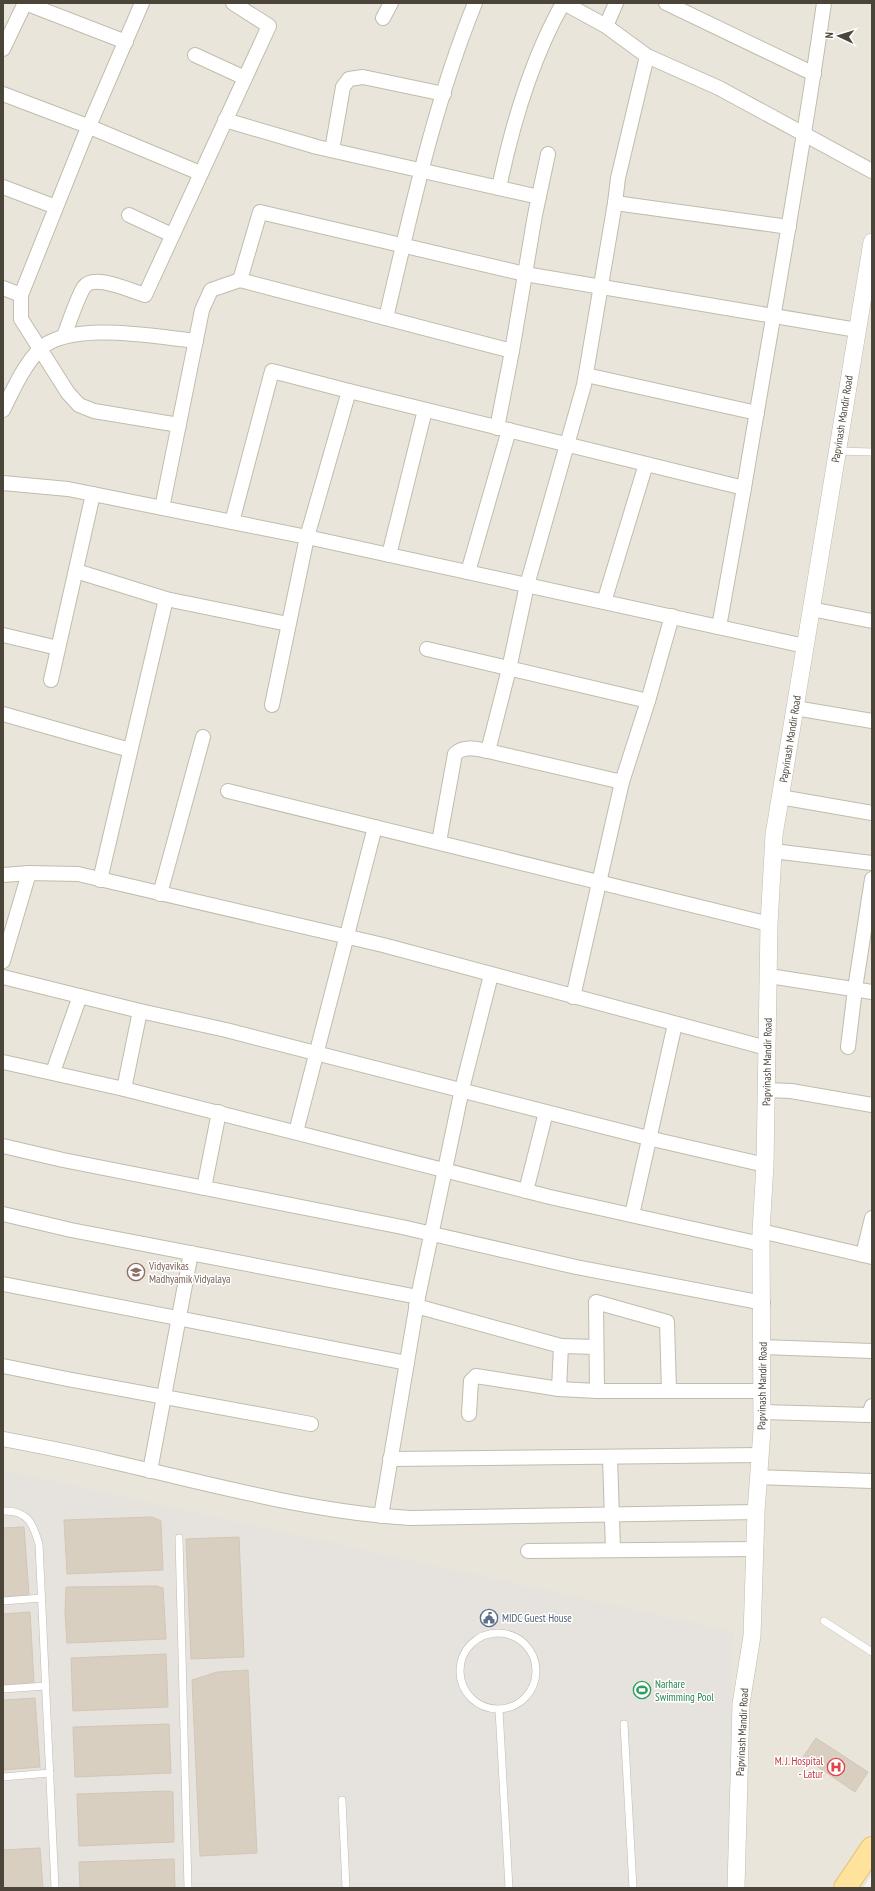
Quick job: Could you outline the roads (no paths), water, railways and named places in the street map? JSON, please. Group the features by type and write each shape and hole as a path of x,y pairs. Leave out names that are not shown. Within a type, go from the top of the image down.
{"main road":[{"path":"845,1888 872,1848"}],"street":[{"path":"3,48 25,3 126,42"},
{"path":"142,3 56,207 21,295 21,319 68,393 79,406 94,411 179,425"},
{"path":"64,336 84,287 92,282 106,283 145,295 269,26 233,3"},
{"path":"383,18 391,3"},
{"path":"386,318 421,171 455,52 475,3"},
{"path":"499,188 515,120 547,31 564,3 606,26 647,56 719,88 872,171"},
{"path":"606,26 616,3"},
{"path":"666,3 814,74"},
{"path":"719,627 805,135 824,3"},
{"path":"195,55 245,78"},
{"path":"488,751 509,669 526,585 567,446 586,375 618,178 647,56"},
{"path":"332,150 344,87 349,78 363,77 444,94"},
{"path":"3,94 90,127 200,173"},
{"path":"225,120 332,150 539,197"},
{"path":"468,572 503,429 512,351 548,154"},
{"path":"3,187 56,207"},
{"path":"615,203 789,227"},
{"path":"240,280 260,212 525,274 857,330"},
{"path":"129,215 172,235"},
{"name":"Papvinash Mandir Road","path":"736,1888 741,1704 752,1636 756,1512 762,1412 763,1303 761,1237 765,1165 769,924 774,835 872,242"},
{"path":"162,508 202,310 211,290 240,280 512,351"},
{"path":"3,288 21,295"},
{"path":"3,410 18,380 40,350 64,336 86,332 103,332 196,341"},
{"path":"232,522 272,371 567,446 744,488"},
{"path":"586,375 757,413"},
{"path":"272,705 307,538 349,391"},
{"path":"389,555 425,410"},
{"path":"604,602 646,464"},
{"path":"3,483 68,489 232,522 805,646"},
{"path":"51,680 93,494"},
{"path":"76,571 166,599 288,624"},
{"path":"100,880 166,599"},
{"path":"812,610 872,621"},
{"path":"572,997 622,782 648,701 672,616"},
{"path":"3,635 58,648"},
{"path":"427,650 648,701"},
{"path":"795,708 872,721"},
{"path":"3,714 130,750"},
{"path":"160,894 203,736"},
{"path":"439,842 455,754 464,748 488,751 622,782"},
{"path":"228,791 769,924"},
{"path":"780,797 872,813"},
{"path":"296,1132 375,827"},
{"path":"774,851 872,863"},
{"path":"3,961 29,873"},
{"path":"3,875 29,873 78,874 347,936 767,1048"},
{"path":"848,1047 854,989 872,879"},
{"path":"381,1516 417,1301 462,1090 491,975"},
{"path":"769,976 872,992"},
{"path":"3,977 140,1011 226,1030 648,1138 765,1165"},
{"path":"53,1072 80,996"},
{"path":"124,1089 140,1011"},
{"path":"632,1215 648,1138 675,1024"},
{"path":"3,1062 53,1072 219,1112 526,1191 632,1215 867,1256 872,1218"},
{"path":"766,1090 791,1091 872,1105"},
{"path":"204,1188 219,1112"},
{"path":"526,1191 546,1112"},
{"path":"3,1146 63,1160 431,1234 576,1267 763,1303"},
{"path":"3,1214 71,1230 191,1253 417,1301 561,1346 596,1347"},
{"path":"150,1471 191,1253"},
{"path":"3,1284 406,1363"},
{"path":"597,1391 596,1302 667,1322 669,1391"},
{"path":"559,1389 561,1346"},
{"path":"762,1348 872,1351"},
{"path":"3,1366 311,1424"},
{"path":"468,1414 471,1381 476,1376 559,1389 597,1391 762,1390"},
{"path":"762,1412 869,1416 872,1406"},
{"path":"3,1439 267,1498 381,1516 410,1518 611,1513 756,1512"},
{"path":"390,1459 760,1455"},
{"path":"610,1457 613,1550"},
{"path":"758,1477 872,1482"},
{"path":"528,1550 756,1549"}],"lane":[{"path":"837,451 872,452"},
{"path":"3,1511 22,1515 33,1524 40,1544 55,1888"},
{"path":"179,1538 188,1888"},
{"path":"3,1601 42,1598"},
{"path":"824,1621 872,1652"},
{"path":"497,1633 506,1634 522,1642 533,1657 536,1675 534,1684 524,1699 516,1705 499,1710 481,1706 467,1694 460,1677 460,1668 466,1650 484,1636 497,1633"},
{"path":"3,1689 46,1686"},
{"path":"499,1710 509,1888"},
{"path":"624,1724 633,1888"},
{"path":"3,1777 50,1773"},
{"path":"342,1800 346,1888"}],"place":[{"name":"Vidyavikas Madhyamik Vidyalaya","path":"136,1272"},
{"name":"MIDC Guest House","path":"489,1618"},
{"name":"Narhare Swimming Pool","path":"642,1690"},
{"name":"M. J. Hospital - Latur","path":"836,1767"}]}
